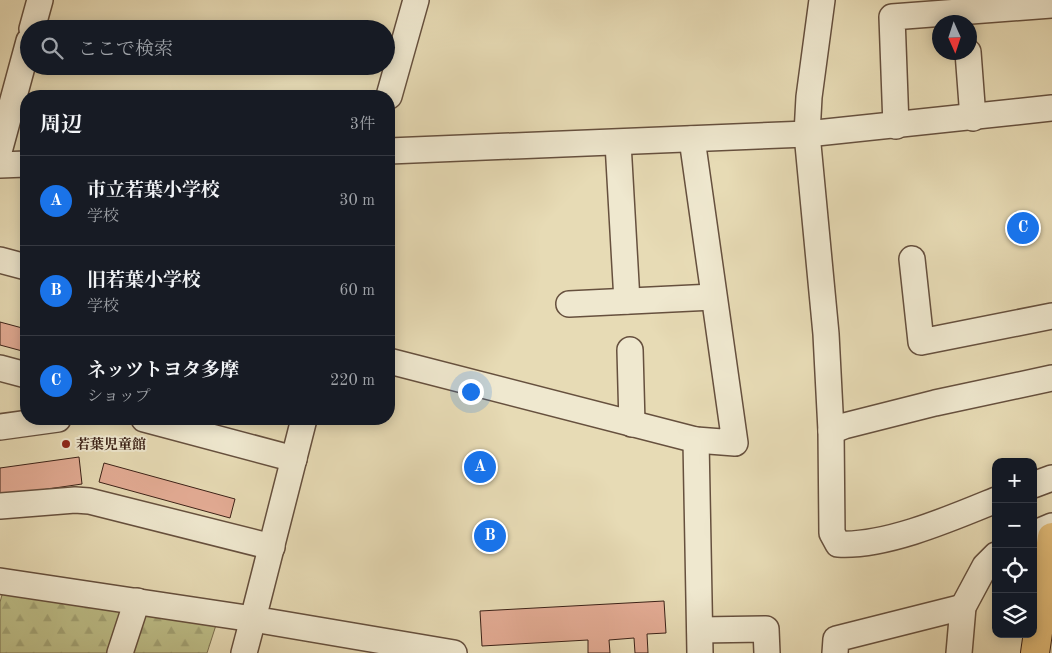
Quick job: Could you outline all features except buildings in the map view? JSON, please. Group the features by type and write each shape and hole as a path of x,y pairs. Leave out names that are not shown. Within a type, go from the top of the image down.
{"main road":[{"path":"1042,638 1052,537"}],"street":[{"path":"34,20 40,0"},
{"path":"395,72 416,0"},
{"path":"822,0 809,97 808,134 824,312 831,432 832,533 838,544 853,545 871,542 921,528 992,501"},
{"path":"977,15 1052,5"},
{"path":"896,126 892,17 932,17"},
{"path":"969,60 973,118"},
{"path":"0,148 20,74"},
{"path":"390,90 394,75"},
{"path":"395,151 808,134 973,118 1052,108"},
{"path":"395,363 696,440 735,443 692,139"},
{"path":"618,143 626,302"},
{"path":"0,165 20,164"},
{"path":"912,259 921,342 1052,316"},
{"path":"0,260 20,265"},
{"path":"569,304 713,297"},
{"path":"630,350 632,424"},
{"path":"0,368 20,373"},
{"path":"831,432 844,426 935,403 1052,378"},
{"path":"0,427 20,424"},
{"path":"166,425 294,459"},
{"path":"244,653 302,425"},
{"path":"696,440 700,641 766,629 767,653"},
{"path":"1037,484 1052,478"},
{"path":"0,506 75,500 89,501 272,547"},
{"path":"1037,532 1052,526"},
{"path":"959,653 963,607 984,566 992,559"},
{"path":"0,581 253,619 444,652"},
{"path":"120,653 136,601"},
{"path":"835,653 836,639 963,607"}],"green space":[{"path":"11,589 119,607 123,614 111,653 0,653 0,602 2,595"},
{"path":"147,611 217,622 207,653 128,653"}],"place":[{"name":"ネッツトヨタ多摩","path":"1023,228"},
{"name":"若葉児童館","path":"66,444"},
{"name":"市立若葉小学校","path":"480,467"},
{"name":"旧若葉小学校","path":"490,536"}]}
